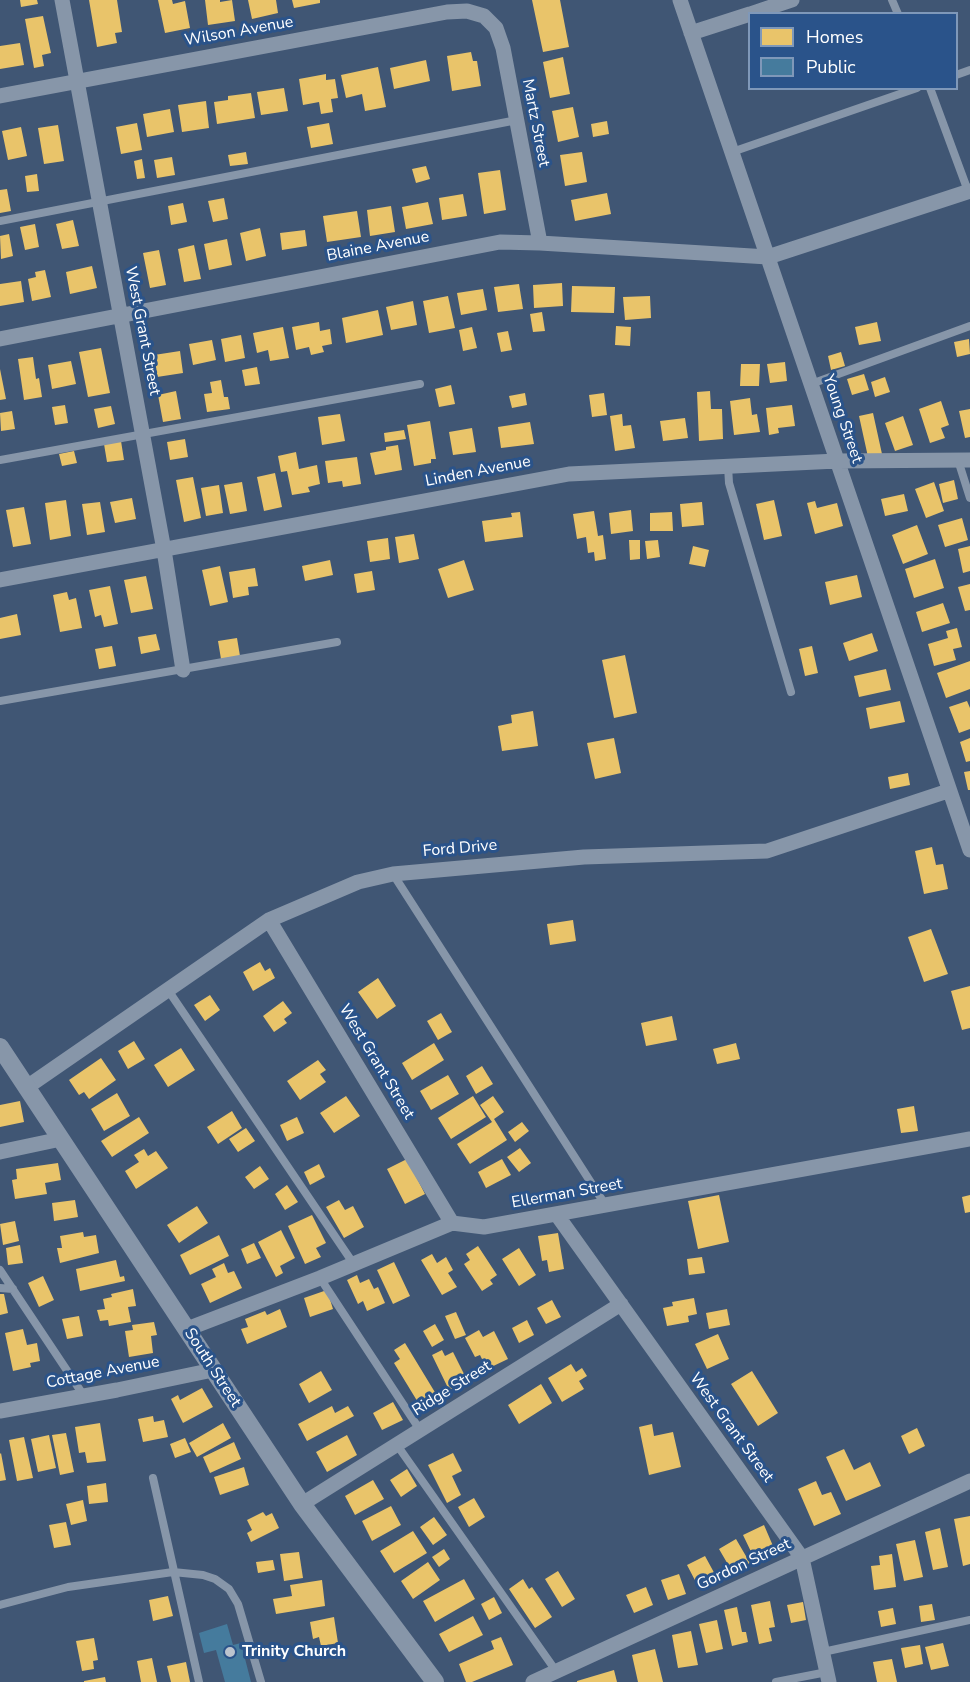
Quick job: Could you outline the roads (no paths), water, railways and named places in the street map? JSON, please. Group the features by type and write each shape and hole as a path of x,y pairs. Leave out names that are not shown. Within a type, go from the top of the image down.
{"street":[{"name":"West Grant Street","path":"62,0 164,550 183,669"},
{"name":"Young Street","path":"680,0 970,850"},
{"path":"756,12 792,0"},
{"name":"Wilson Avenue","path":"0,96 447,12 467,11 484,16"},
{"path":"691,33 748,15"},
{"name":"Martz Street","path":"484,16 495,28 503,48 540,243"},
{"path":"768,257 969,191"},
{"name":"Blaine Avenue","path":"0,339 500,242 768,257"},
{"name":"Linden Avenue","path":"0,580 569,474 837,461 964,460"},
{"name":"Ford Drive","path":"27,1087 269,920 357,882 393,874 584,857 767,852 948,791"},
{"name":"West Grant Street","path":"269,920 452,1223"},
{"name":"South Street","path":"0,1047 302,1504 429,1681"},
{"path":"0,1152 61,1139"},
{"name":"Ellerman Street","path":"187,1329 320,1278 452,1223 484,1227 970,1139"},
{"name":"West Grant Street","path":"557,1215 802,1558 828,1677"},
{"name":"Ridge Street","path":"302,1504 621,1304"},
{"name":"Cottage Avenue","path":"0,1411 213,1370"},
{"name":"Gordon Street","path":"533,1682 970,1482"}],"lane":[{"path":"732,152 911,90"},
{"path":"931,90 969,191"},
{"path":"0,221 517,120"},
{"path":"811,384 970,326"},
{"path":"0,460 420,384"},
{"path":"964,460 970,498"},
{"path":"728,466 729,483 791,692"},
{"path":"0,701 337,642"},
{"path":"393,874 606,1206"},
{"path":"168,990 353,1263"},
{"path":"0,1270 84,1396"},
{"path":"320,1278 420,1430"},
{"path":"0,1288 13,1289"},
{"path":"397,1445 556,1671"},
{"path":"153,1478 199,1682"},
{"path":"0,1605 68,1587 174,1572 203,1575 215,1579 229,1589 238,1604 261,1682"},
{"path":"823,1652 970,1620"},
{"path":"776,1682 828,1677"}],"place":[{"name":"Trinity Church","path":"230,1652"}]}
